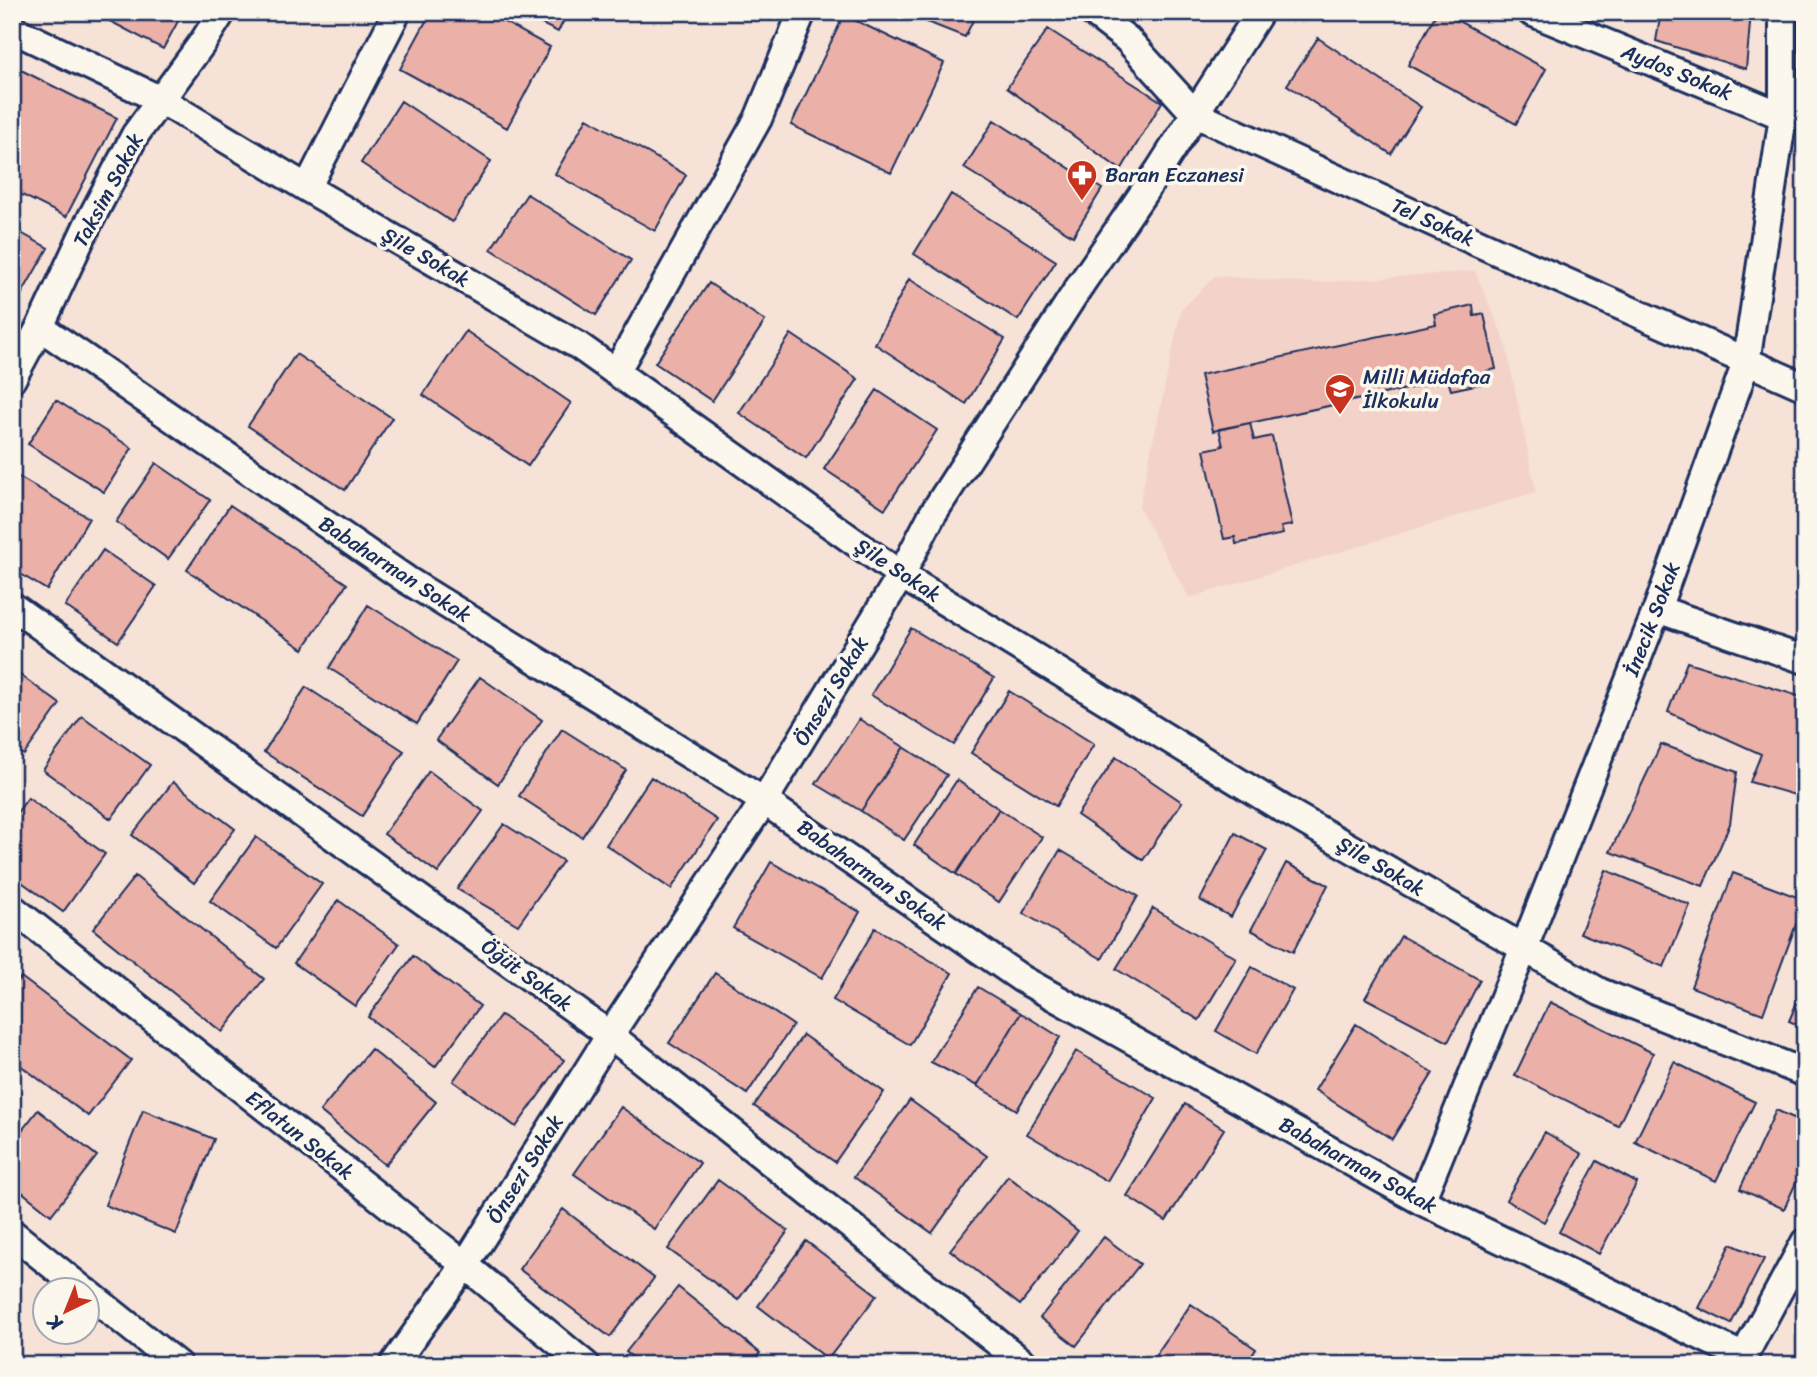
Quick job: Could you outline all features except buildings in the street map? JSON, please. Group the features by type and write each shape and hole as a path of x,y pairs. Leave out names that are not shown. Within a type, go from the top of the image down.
{"street":[{"name":"Taksim Sokak","path":"12,379 40,327 118,164 135,135 222,12"},
{"path":"307,188 397,12"},
{"path":"615,372 758,118 802,12"},
{"name":"Tel Sokak","path":"1092,12 1127,40 1195,114 1746,363 1805,387"},
{"name":"Önsezi Sokak","path":"393,1365 465,1265 610,1035 764,801 901,575 932,515 1260,12"},
{"name":"Aydos Sokak","path":"1531,12 1783,116"},
{"name":"İnecik Sokak","path":"1420,1201 1524,948 1657,609 1746,363 1783,116 1783,12"},
{"name":"Şile Sokak","path":"12,29 161,100 579,346 901,575 1283,809 1601,992 1805,1073"},
{"name":"Babaharman Sokak","path":"40,327 407,579 764,801 1022,979 1420,1201 1741,1361"},
{"name":"Öğüt Sokak","path":"12,607 610,1035 1026,1365"},
{"path":"1657,609 1805,660"},
{"name":"Eflatun Sokak","path":"12,908 465,1265 586,1365"},
{"path":"12,1233 66,1276"},
{"path":"1741,1361 1805,1242"},
{"path":"102,1305 178,1365"}],"shaded area":[{"name":"Milli Müdafaa İlkokulu","path":"1475,271 1505,341 1536,492 1189,598 1139,507 1181,310 1215,276 1314,283"}],"place":[{"name":"Baran Eczanesi","path":"1082,202"},
{"name":"Milli Müdafaa İlkokulu","path":"1340,416"}]}
